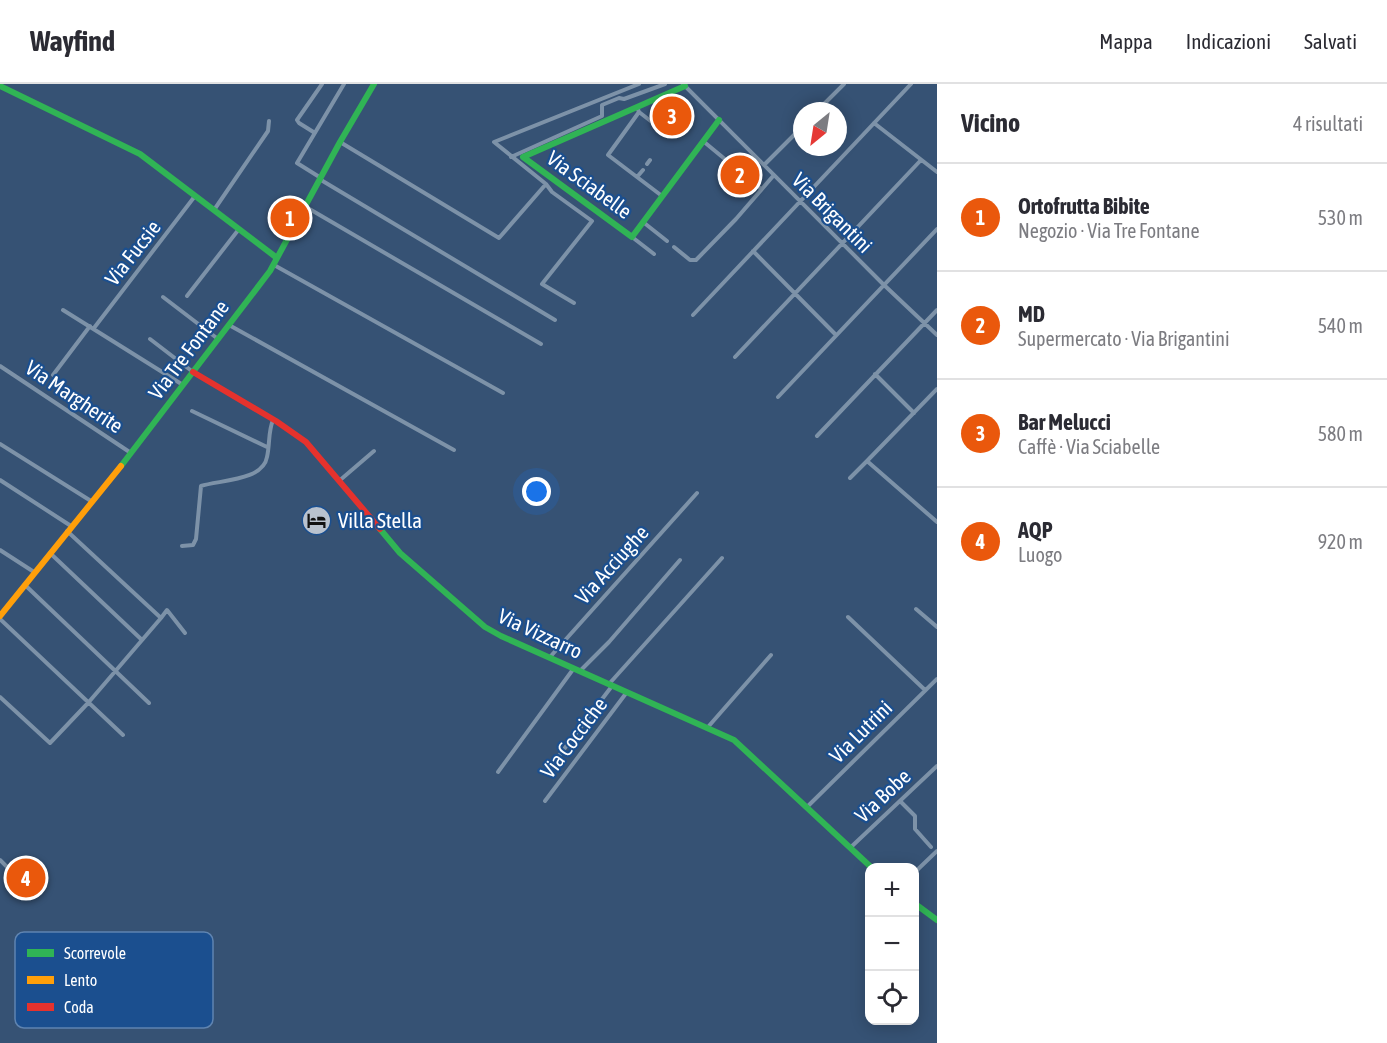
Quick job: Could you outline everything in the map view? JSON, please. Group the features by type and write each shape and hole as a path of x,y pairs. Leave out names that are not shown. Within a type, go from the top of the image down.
{"street":[{"path":"315,133 297,120 322,84"},
{"path":"344,84 297,163 555,320"},
{"name":"Via Tre Fontane","path":"0,617 131,453 273,265 374,84"},
{"path":"574,303 542,284 592,221 552,192 546,184 494,142 639,84"},
{"name":"Via Sciabelle","path":"511,157 602,116 602,105 665,84"},
{"path":"826,102 844,84"},
{"path":"693,315 911,84"},
{"name":"Via Sciabelle","path":"684,85 638,110 523,157 632,237 719,120"},
{"name":"Via Brigantini","path":"684,85 883,285 937,335"},
{"path":"0,86 140,154 277,258"},
{"path":"662,196 608,155 638,110 670,136"},
{"path":"214,210 268,131 269,121"},
{"path":"874,123 937,172"},
{"path":"764,165 793,135"},
{"path":"704,141 761,189"},
{"path":"340,142 499,238 546,184"},
{"path":"735,357 921,160"},
{"path":"637,177 643,170"},
{"path":"674,247 690,260 696,260 774,176"},
{"name":"Via Fucsie","path":"53,375 195,196"},
{"path":"306,207 541,344"},
{"path":"643,222 667,241"},
{"path":"187,296 239,229"},
{"path":"778,397 937,229"},
{"path":"632,237 654,254"},
{"path":"753,251 837,335"},
{"path":"273,265 503,393"},
{"path":"162,297 218,339"},
{"path":"63,310 183,385"},
{"path":"817,436 937,310"},
{"path":"229,325 454,450"},
{"path":"150,339 193,372"},
{"name":"Via Margherite","path":"0,366 131,453"},
{"name":"Via Vizzarro","path":"193,372 306,442 400,553 485,627 734,740 867,863"},
{"path":"875,374 914,413"},
{"path":"850,478 937,389"},
{"path":"192,411 267,447"},
{"path":"182,546 194,545 196,539 201,486 235,480 255,472 267,461 267,447 273,420"},
{"path":"0,444 91,501"},
{"path":"339,481 374,450"},
{"path":"867,461 937,522"},
{"path":"0,480 69,528 161,618"},
{"name":"Via Acciughe","path":"550,657 697,493"},
{"path":"0,550 34,572"},
{"path":"50,553 142,640"},
{"path":"552,765 610,685 722,558"},
{"path":"498,772 577,670 609,642 680,560"},
{"path":"25,585 149,703"},
{"path":"0,697 50,743 88,703 167,609 185,633"},
{"path":"916,609 937,627"},
{"path":"0,617 123,735"},
{"path":"848,617 926,690"},
{"path":"708,727 771,655"},
{"name":"Via Lutrini","path":"807,807 937,679"},
{"name":"Via Cocciche","path":"545,801 627,692"},
{"name":"Via Bobe","path":"850,848 937,766"},
{"path":"900,801 915,816 915,829 932,847"},
{"path":"919,869 937,851"},
{"path":"0,860 8,868 24,858"},
{"path":"919,906 937,920"}],"traffic: fast":[{"path":"121,466 270,271 374,84"},
{"path":"0,86 140,154 277,258"},
{"path":"685,86 523,157 632,237 719,120"},
{"path":"380,529 400,553 485,627 734,740 867,863"},
{"path":"919,907 937,920"}],"traffic: slow":[{"path":"0,616 121,466"}],"traffic: jam":[{"path":"193,372 276,421 306,442 380,529"}],"place":[{"name":"Bar Melucci","path":"672,116"},
{"name":"MD","path":"740,175"},
{"name":"Ortofrutta Bibite","path":"290,218"},
{"name":"Villa Stella","path":"317,521"},
{"name":"AQP","path":"26,878"}]}
